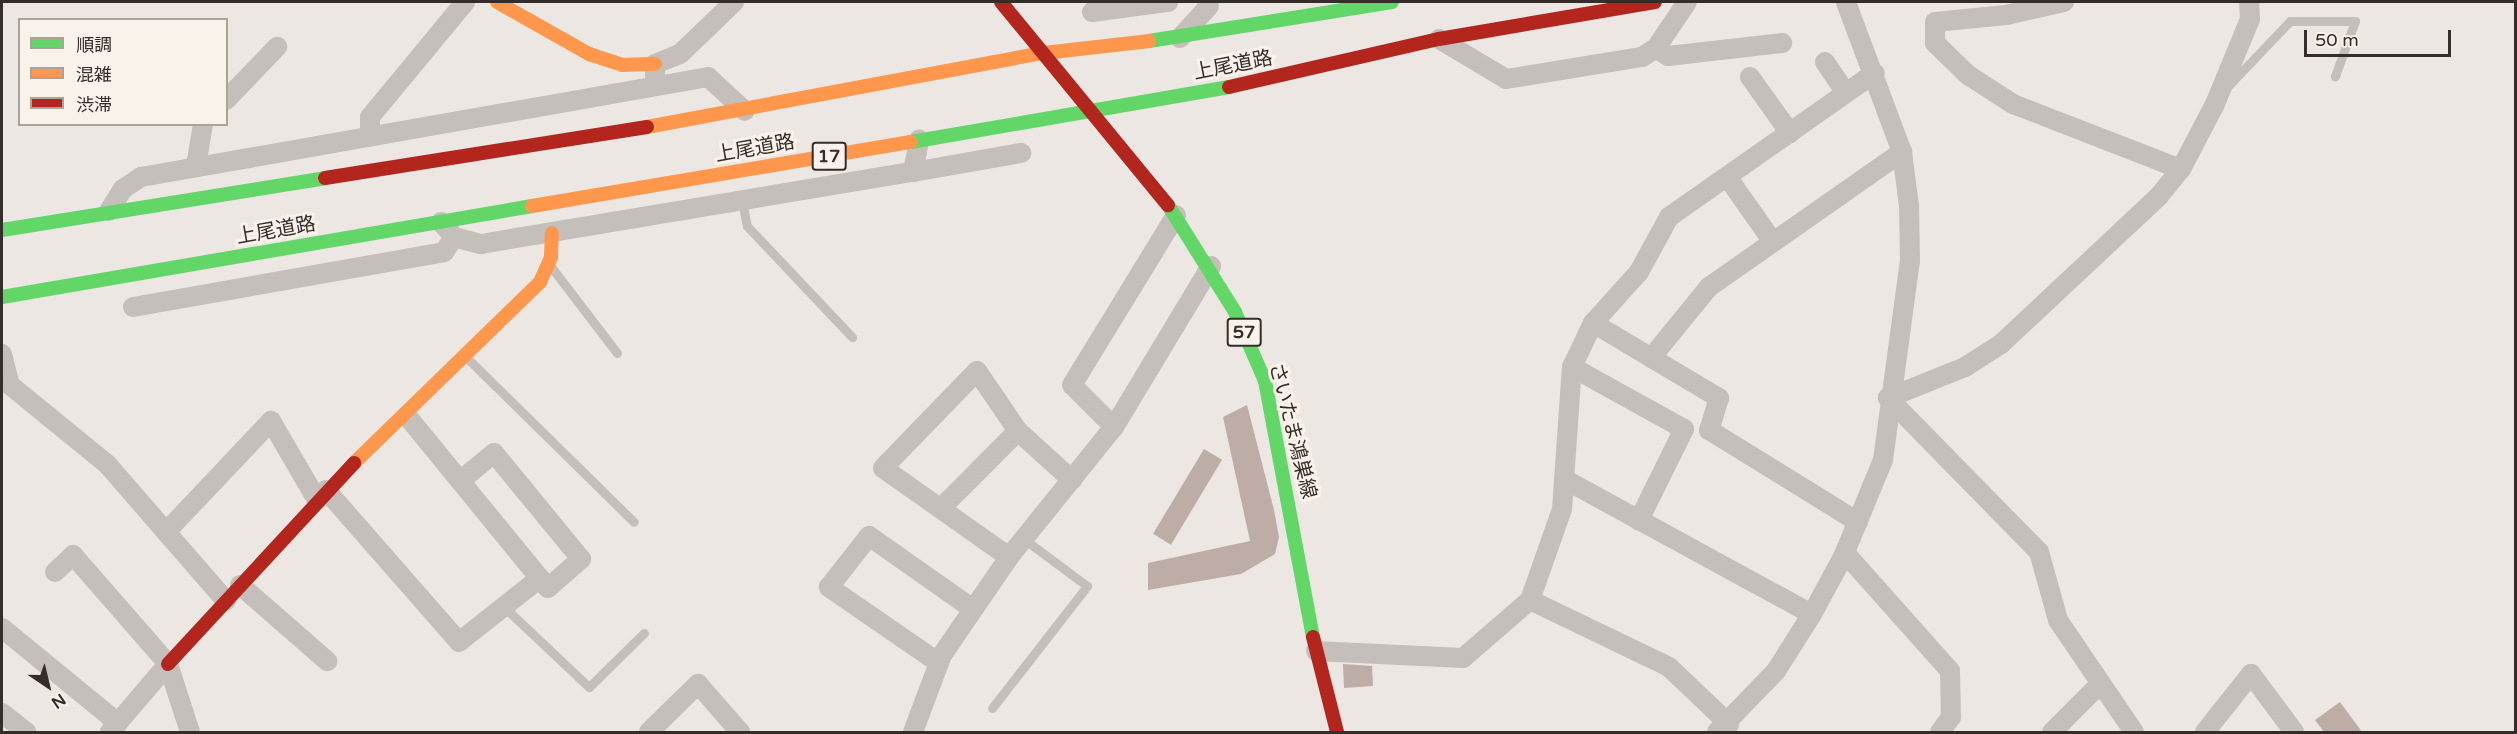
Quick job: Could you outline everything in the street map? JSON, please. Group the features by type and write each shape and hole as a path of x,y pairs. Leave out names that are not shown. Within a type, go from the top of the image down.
{"main road":[{"path":"497,2 589,54 621,65 655,64"},
{"name":"さいたま鴻巣線","path":"1001,2 1095,110 1176,215 1210,266 1264,381 1316,651 1337,732"},
{"name":"上尾道路","path":"2,230 109,211 745,111 1044,53 1180,38 1392,2"},
{"name":"上尾道路","path":"2,297 447,230 919,140 1260,82 1439,39 1654,2"},
{"path":"168,664 322,495 407,416 540,282 548,263 552,233"}],"street":[{"path":"370,133 370,117 465,2"},
{"path":"656,86 655,64 680,54 734,2"},
{"path":"1092,12 1168,2"},
{"path":"1439,39 1506,79 1642,57 1656,48 1687,2"},
{"path":"1530,600 1678,672 1730,728 1776,671 1812,614 1845,553 1883,460 1888,398 1910,261 1902,152 1875,73 1846,2"},
{"path":"2064,2 2006,15 1935,22 1935,43 1968,75 2013,104 2181,170"},
{"path":"1888,398 1965,367 2001,344 2108,248 2181,170 2218,96 2250,19 2249,2"},
{"path":"1180,38 1209,3"},
{"path":"1656,48 1668,56 1782,43"},
{"path":"228,98 277,47"},
{"path":"1825,62 1846,93"},
{"path":"1316,651 1463,658 1530,600 1559,520 1572,367 1593,323 1640,272 1669,217 1728,178 1875,73"},
{"path":"109,211 123,189 141,177 370,133 708,77 745,111"},
{"path":"1750,77 1790,133"},
{"path":"196,166 203,126"},
{"path":"913,172 919,140"},
{"path":"1651,357 1709,287 1902,152"},
{"path":"133,307 444,252 447,230 481,244 1021,153"},
{"path":"1728,178 1773,242"},
{"path":"1114,427 1072,385 1176,215"},
{"path":"913,732 939,663 973,609 1008,557 1114,427 1210,266"},
{"path":"1593,323 1719,398 1709,430 1858,522"},
{"path":"2,354 6,386 107,464 226,601"},
{"path":"1572,367 1684,429 1639,520"},
{"path":"1008,557 883,468 977,371 1018,431 1072,480"},
{"path":"1888,398 2039,552 2058,620 2098,686 2134,732"},
{"path":"407,416 460,481 548,588 581,559 494,453 460,481"},
{"path":"166,532 271,421 322,495 459,642 540,578"},
{"path":"941,508 1018,431"},
{"path":"1564,479 1812,614"},
{"path":"939,663 829,587 869,536 973,609"},
{"path":"1845,553 1950,671 1952,717 1940,732"},
{"path":"55,572 73,555 168,664 190,732"},
{"path":"240,585 327,661"},
{"path":"2,628 114,728 168,664"},
{"path":"2205,732 2251,674 2294,732"},
{"path":"649,732 698,684 741,732"},
{"path":"2052,732 2098,686"},
{"path":"2,713 26,732"}],"lane":[{"path":"2218,96 2290,21 2355,21 2336,76"},
{"path":"742,201 747,226 852,337"},
{"path":"548,263 617,353"},
{"path":"466,357 634,522"},
{"path":"992,708 1088,586 1024,539"},
{"path":"504,607 589,687 644,633"}],"building":[{"path":"1247,405 1274,510 1279,537 1275,554 1241,574 1148,590 1148,563 1250,541 1223,417"},
{"path":"1204,449 1222,460 1171,545 1153,534"},
{"path":"1343,664 1372,666 1373,686 1344,688"},
{"path":"2340,702 2362,732 2324,732 2315,720"}],"traffic: fast":[{"path":"1149,41 1392,2"},
{"path":"911,142 1229,87"},
{"path":"2,230 325,178"},
{"path":"1168,205 1235,312 1265,381 1313,637"},
{"path":"2,297 532,206"}],"traffic: slow":[{"path":"497,2 589,54 622,65 655,64"},
{"path":"647,127 1044,53 1149,41"},
{"path":"532,206 911,142"},
{"path":"354,463 540,282 551,257 552,233"}],"traffic: jam":[{"path":"1001,2 1168,205"},
{"path":"1229,87 1439,39 1655,2"},
{"path":"325,178 647,127"},
{"path":"168,664 354,463"},
{"path":"1313,637 1337,732"}]}
